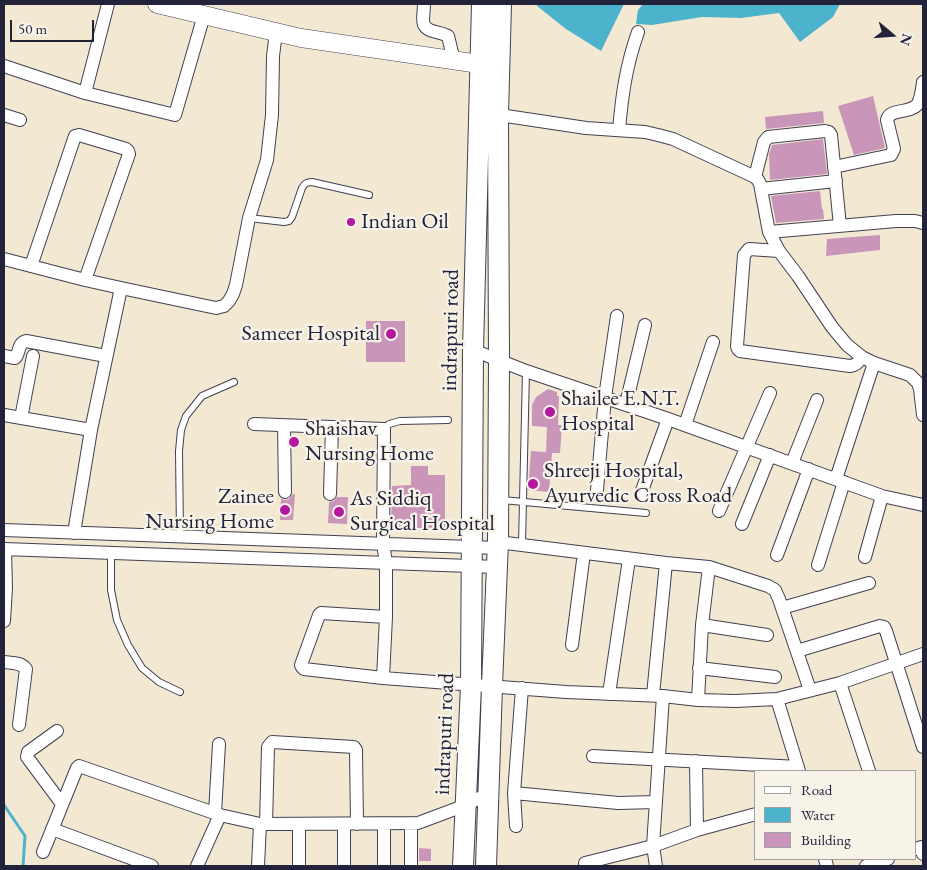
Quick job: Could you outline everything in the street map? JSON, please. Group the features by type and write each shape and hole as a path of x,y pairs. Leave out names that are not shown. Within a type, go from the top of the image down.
{"main road":[{"path":"482,4 490,65"},
{"path":"490,65 501,4"},
{"name":"indrapuri road","path":"463,866 471,685 473,350 489,114 490,65"},
{"name":"indrapuri road","path":"486,866 498,552 499,361 489,114"}],"street":[{"path":"85,93 108,4"},
{"path":"159,4 301,38 490,65"},
{"path":"424,4 425,28 428,31 448,36 454,60"},
{"path":"4,66 85,93 175,115 204,15"},
{"path":"4,259 121,288 216,308 224,306 229,301 236,285 249,218 267,160 276,32"},
{"path":"619,130 627,67 638,32"},
{"path":"834,167 891,155 894,149 887,117 889,114 910,110 916,106 923,82"},
{"path":"489,114 586,128 646,132 673,139 755,177 761,189 769,232 778,251 847,345 862,357 910,375 918,383 923,415"},
{"path":"4,115 20,120"},
{"path":"755,177 764,142 768,137 828,132 831,135 840,226"},
{"path":"32,266 76,136 79,135 126,149 129,154 85,280"},
{"path":"761,189 836,181"},
{"path":"769,232 896,221 923,223"},
{"path":"778,251 749,249 744,255 738,349 740,351 850,366 858,363 862,357"},
{"path":"74,533 91,430 121,288"},
{"path":"597,490 605,397 617,316"},
{"path":"626,404 645,325"},
{"path":"4,356 15,358 21,344 23,341 26,341 106,356"},
{"path":"686,425 713,342"},
{"path":"473,350 526,371 686,425 882,496 923,505"},
{"path":"21,418 33,356"},
{"path":"818,565 840,480 874,363"},
{"path":"719,511 770,393"},
{"path":"792,463 817,400"},
{"path":"4,415 91,430"},
{"path":"640,496 668,419"},
{"path":"254,424 384,429 383,544 386,563 386,616 383,678"},
{"path":"284,426 285,492"},
{"path":"330,494 332,427"},
{"path":"742,524 770,455"},
{"path":"777,556 809,470"},
{"path":"865,556 882,496"},
{"path":"4,530 383,544 472,557 498,552"},
{"path":"4,616 5,549 386,563 472,557 498,552 522,544 629,559 709,567 768,586 775,590 779,598 810,690"},
{"path":"572,645 584,553"},
{"path":"610,694 629,559"},
{"path":"656,866 653,846 659,760 658,695 666,563"},
{"path":"698,700 702,625 709,567"},
{"path":"782,608 869,583"},
{"path":"386,616 321,613 301,665 302,667 304,669 383,678 471,685 735,701 777,699 840,683 923,654"},
{"path":"702,625 767,635"},
{"path":"797,651 880,626 884,627 896,663 918,715 923,747"},
{"path":"4,662 21,665 26,669 19,725"},
{"path":"699,668 775,677"},
{"path":"840,683 869,770"},
{"path":"516,826 514,793 522,688"},
{"path":"593,756 696,760 798,769 777,699"},
{"path":"57,731 28,752 27,757 62,804"},
{"path":"258,866 268,747 272,742 354,748 356,750 351,824 344,866"},
{"path":"197,866 218,814 219,744"},
{"path":"696,760 696,830"},
{"path":"43,852 79,766 218,814 263,824 418,823 489,794"},
{"path":"514,793 618,803 656,802"},
{"path":"585,863 653,846 696,830 754,815"},
{"path":"411,823 411,866"},
{"path":"299,824 299,866"},
{"path":"384,824 384,866"},
{"path":"52,829 152,866"},
{"path":"866,866 885,860"}],"lane":[{"path":"249,218 289,221 302,188 308,182 369,195"},
{"path":"522,544 526,371"},
{"path":"180,536 179,451 181,430 186,416 202,396 234,382"},
{"path":"384,429 390,424 400,421 448,420"},
{"path":"498,500 646,513"},
{"path":"111,553 111,590 117,620 128,645 142,668 159,682 180,692"}],"water":[{"path":"537,4 624,4 601,51 566,29 537,6"},
{"path":"643,4 840,4 833,17 800,42 779,13 741,18 702,17 652,25 636,24 638,10"}],"building":[{"path":"873,96 885,148 854,155 838,106"},
{"path":"823,111 824,123 766,129 765,117"},
{"path":"823,139 827,174 770,180 769,154 772,145"},
{"path":"820,191 824,219 776,223 771,196"},
{"path":"880,235 880,250 826,256 827,239"},
{"path":"366,321 405,321 405,362 366,362"},
{"path":"548,389 557,392 557,396 559,396 558,425 562,425 560,453 552,453 549,492 528,490 531,451 546,452 547,427 532,426 532,405 536,397"},
{"path":"411,466 428,466 428,475 445,475 445,528 391,528 392,486 411,485"},
{"path":"295,494 293,520 280,520 281,499 289,499"},
{"path":"337,497 348,497 347,524 328,523 329,502 334,501"},
{"path":"419,848 431,849 431,861 419,861"}],"waterway":[{"path":"4,805 25,836 23,866"}],"place":[{"name":"Indian Oil","path":"351,222"},
{"name":"Sameer Hospital","path":"391,334"},
{"name":"Shailee E.N.T. Hospital","path":"550,412"},
{"name":"Shaishav Nursing Home","path":"294,442"},
{"name":"Shreeji Hospital, Ayurvedic Cross Road","path":"533,484"},
{"name":"Zainee Nursing Home","path":"285,510"},
{"name":"As Siddiq Surgical Hospital","path":"339,512"}]}
